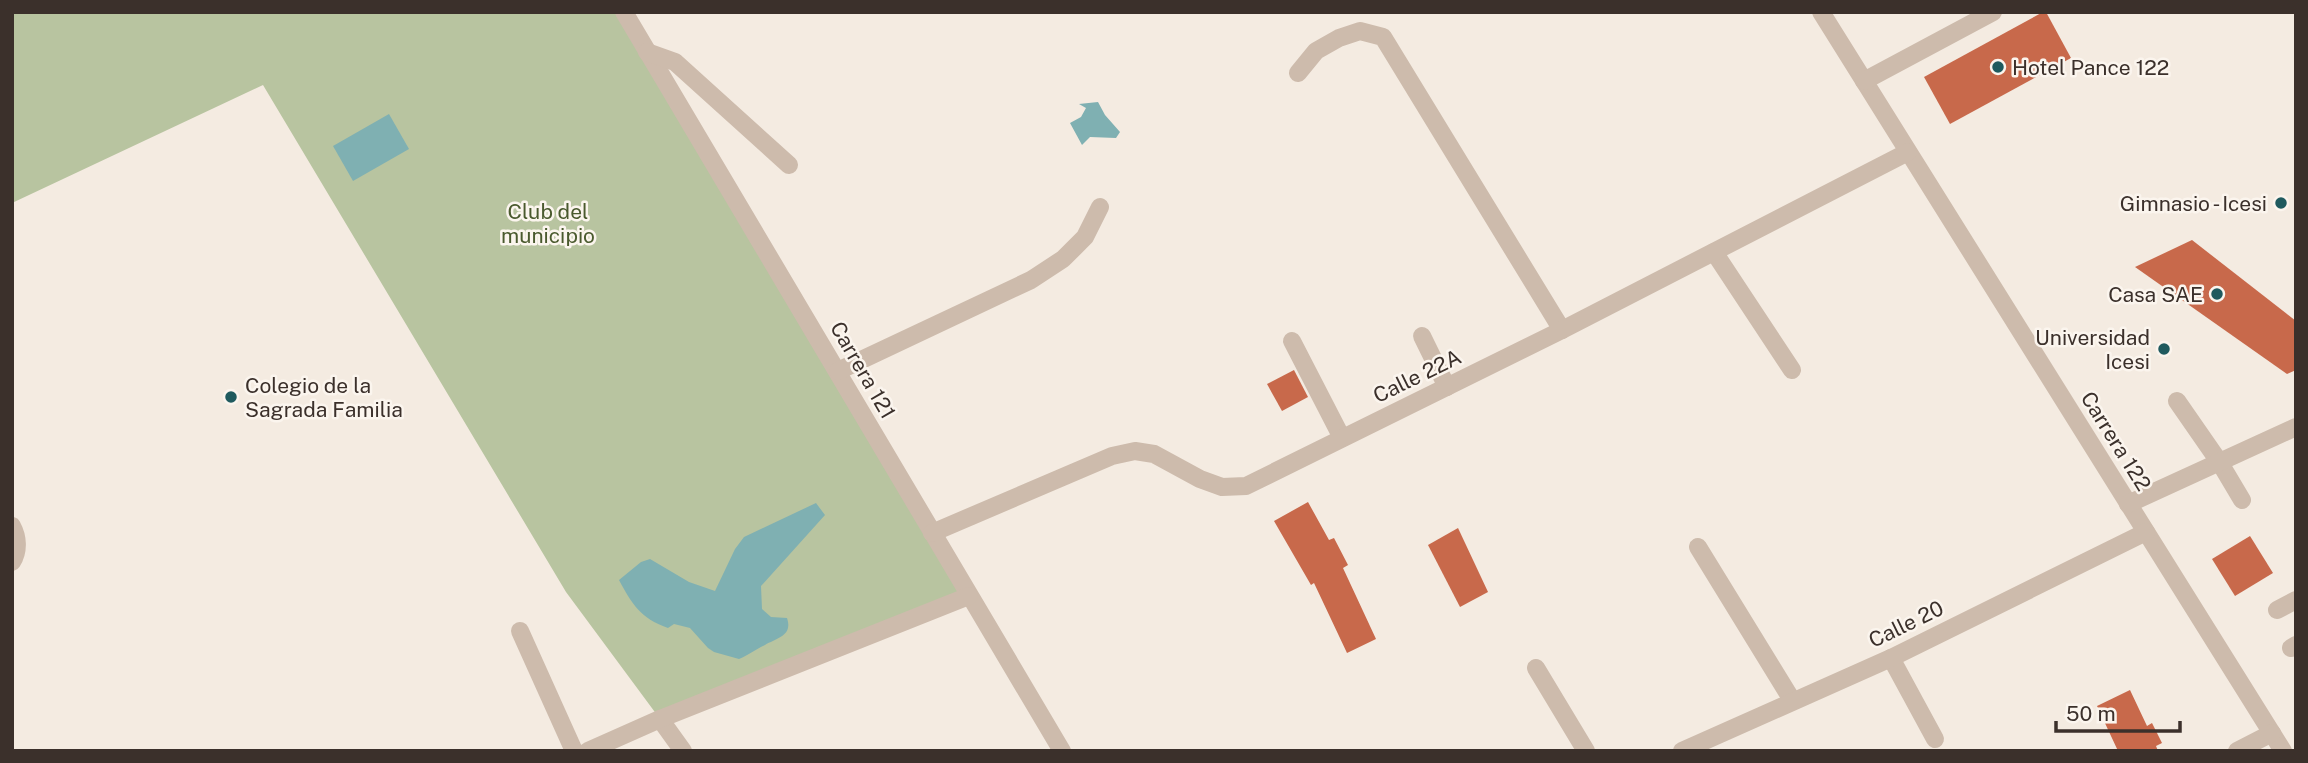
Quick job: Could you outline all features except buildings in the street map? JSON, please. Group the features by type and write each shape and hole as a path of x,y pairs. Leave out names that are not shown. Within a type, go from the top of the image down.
{"street":[{"name":"Carrera 121","path":"624,12 1062,751"},
{"name":"Carrera 122","path":"1821,12 2283,751"},
{"path":"1864,81 1993,12"},
{"path":"1298,73 1315,51 1339,37 1360,31 1383,37 1562,330"},
{"path":"648,52 675,62 789,166"},
{"name":"Calle 22A","path":"932,533 1112,456 1135,451 1154,454 1200,479 1222,487 1246,486 1562,330 1908,152"},
{"path":"838,371 1031,281 1063,259 1086,237 1100,207"},
{"path":"1714,252 1791,370"},
{"path":"1422,336 1447,387"},
{"path":"1292,341 1342,438"},
{"path":"2177,401 2242,500"},
{"path":"2128,504 2296,426"},
{"path":"12,526 17,535 16,556 12,562"},
{"name":"Calle 20","path":"1682,751 1891,658 2146,532"},
{"path":"1698,547 1792,700"},
{"path":"588,751 660,719 969,596"},
{"path":"2277,610 2296,600"},
{"path":"520,631 574,751"},
{"path":"1891,658 1935,739"},
{"path":"1536,668 1586,751"},
{"path":"660,719 683,751"},
{"path":"2237,751 2272,733"}],"green space":[{"name":"Club del municipio","path":"12,12 624,12 969,596 660,719 566,592 263,85 12,203"}],"water":[{"path":"1098,102 1120,132 1116,138 1090,137 1082,145 1070,123 1081,117 1086,108 1079,104"},
{"path":"389,114 409,149 353,181 333,146"},
{"path":"816,503 825,515 761,586 762,609 771,617 787,618 788,629 779,638 739,659 714,652 690,628 674,624 668,628 650,620 633,603 619,580 641,562 650,559 689,582 715,591 735,549 744,537"}],"place":[{"name":"Hotel Pance 122","path":"1998,67"},
{"name":"Gimnasio - Icesi","path":"2281,203"},
{"name":"Casa SAE","path":"2217,294"},
{"name":"Universidad Icesi","path":"2164,349"},
{"name":"Colegio de la Sagrada Familia","path":"231,397"}]}
